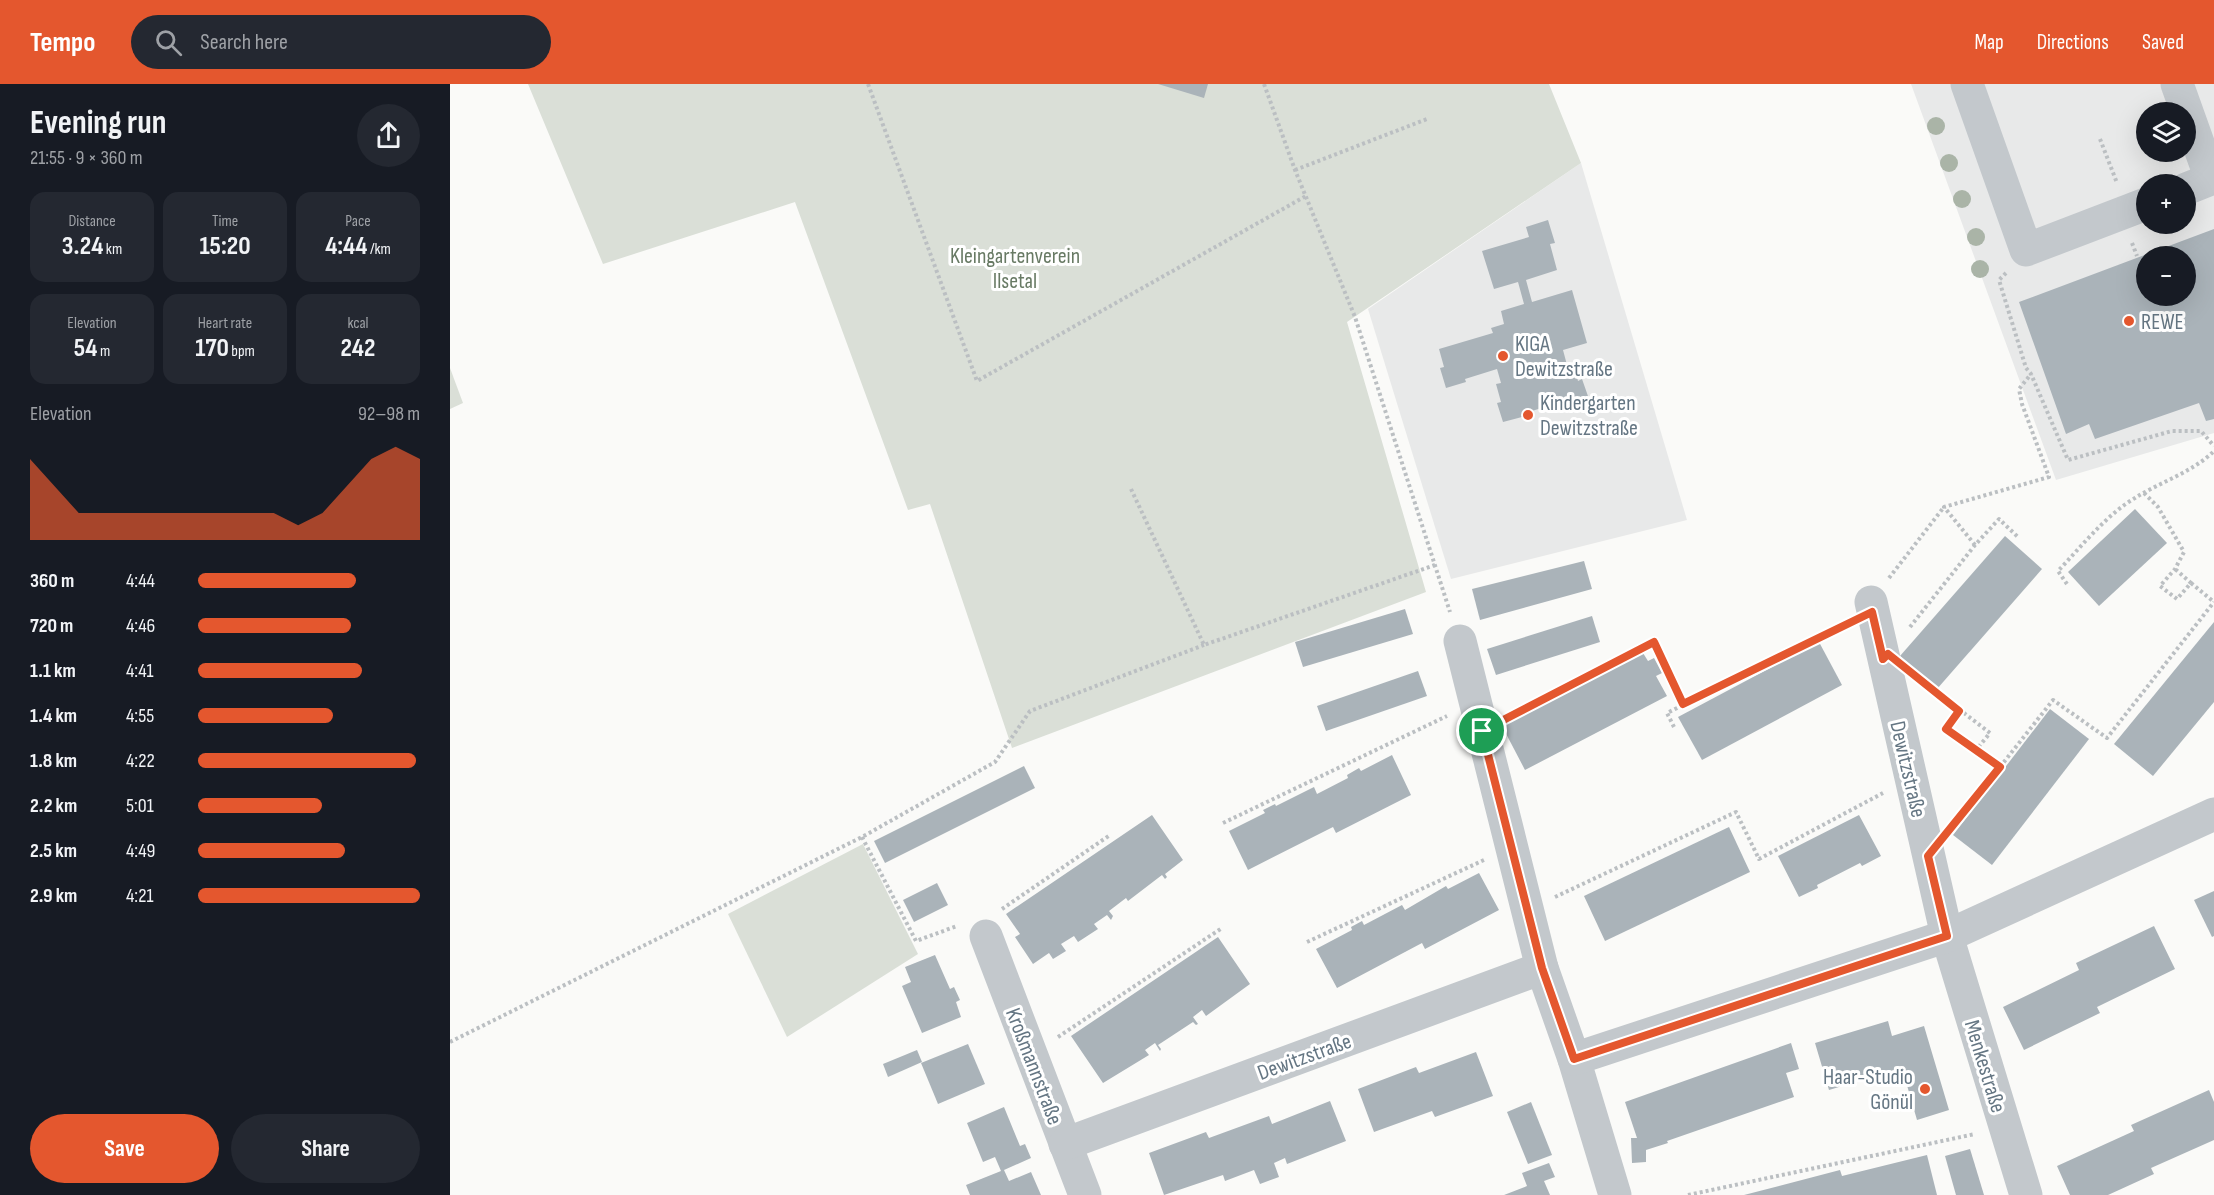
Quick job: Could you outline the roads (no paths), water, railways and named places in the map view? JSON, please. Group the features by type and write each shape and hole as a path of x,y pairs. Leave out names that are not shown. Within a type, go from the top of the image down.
{"street":[{"path":"1967,84 2026,250 2136,208"},
{"path":"2177,84 2211,179 2196,185"},
{"name":"Dewitzstraße","path":"1871,607 1886,656 1947,936"},
{"path":"1460,641 1542,968 1574,1059 1615,1195"},
{"path":"1574,1059 1947,936 2214,814"},
{"name":"Kroßmannstraße","path":"993,924 1031,1055 1085,1195"},
{"name":"Menkestraße","path":"1947,936 2026,1195"},
{"name":"Dewitzstraße","path":"1065,1144 1542,968"}],"place":[{"name":"REWE","path":"2129,321"},
{"name":"KIGA Dewitzstraße","path":"1503,356"},
{"name":"Kindergarten Dewitzstraße","path":"1528,415"},
{"name":"Haar-Studio Gönül","path":"1925,1089"}],"park label":[{"name":"Kleingartenverein Ilsetal","path":"1015,268"}]}
